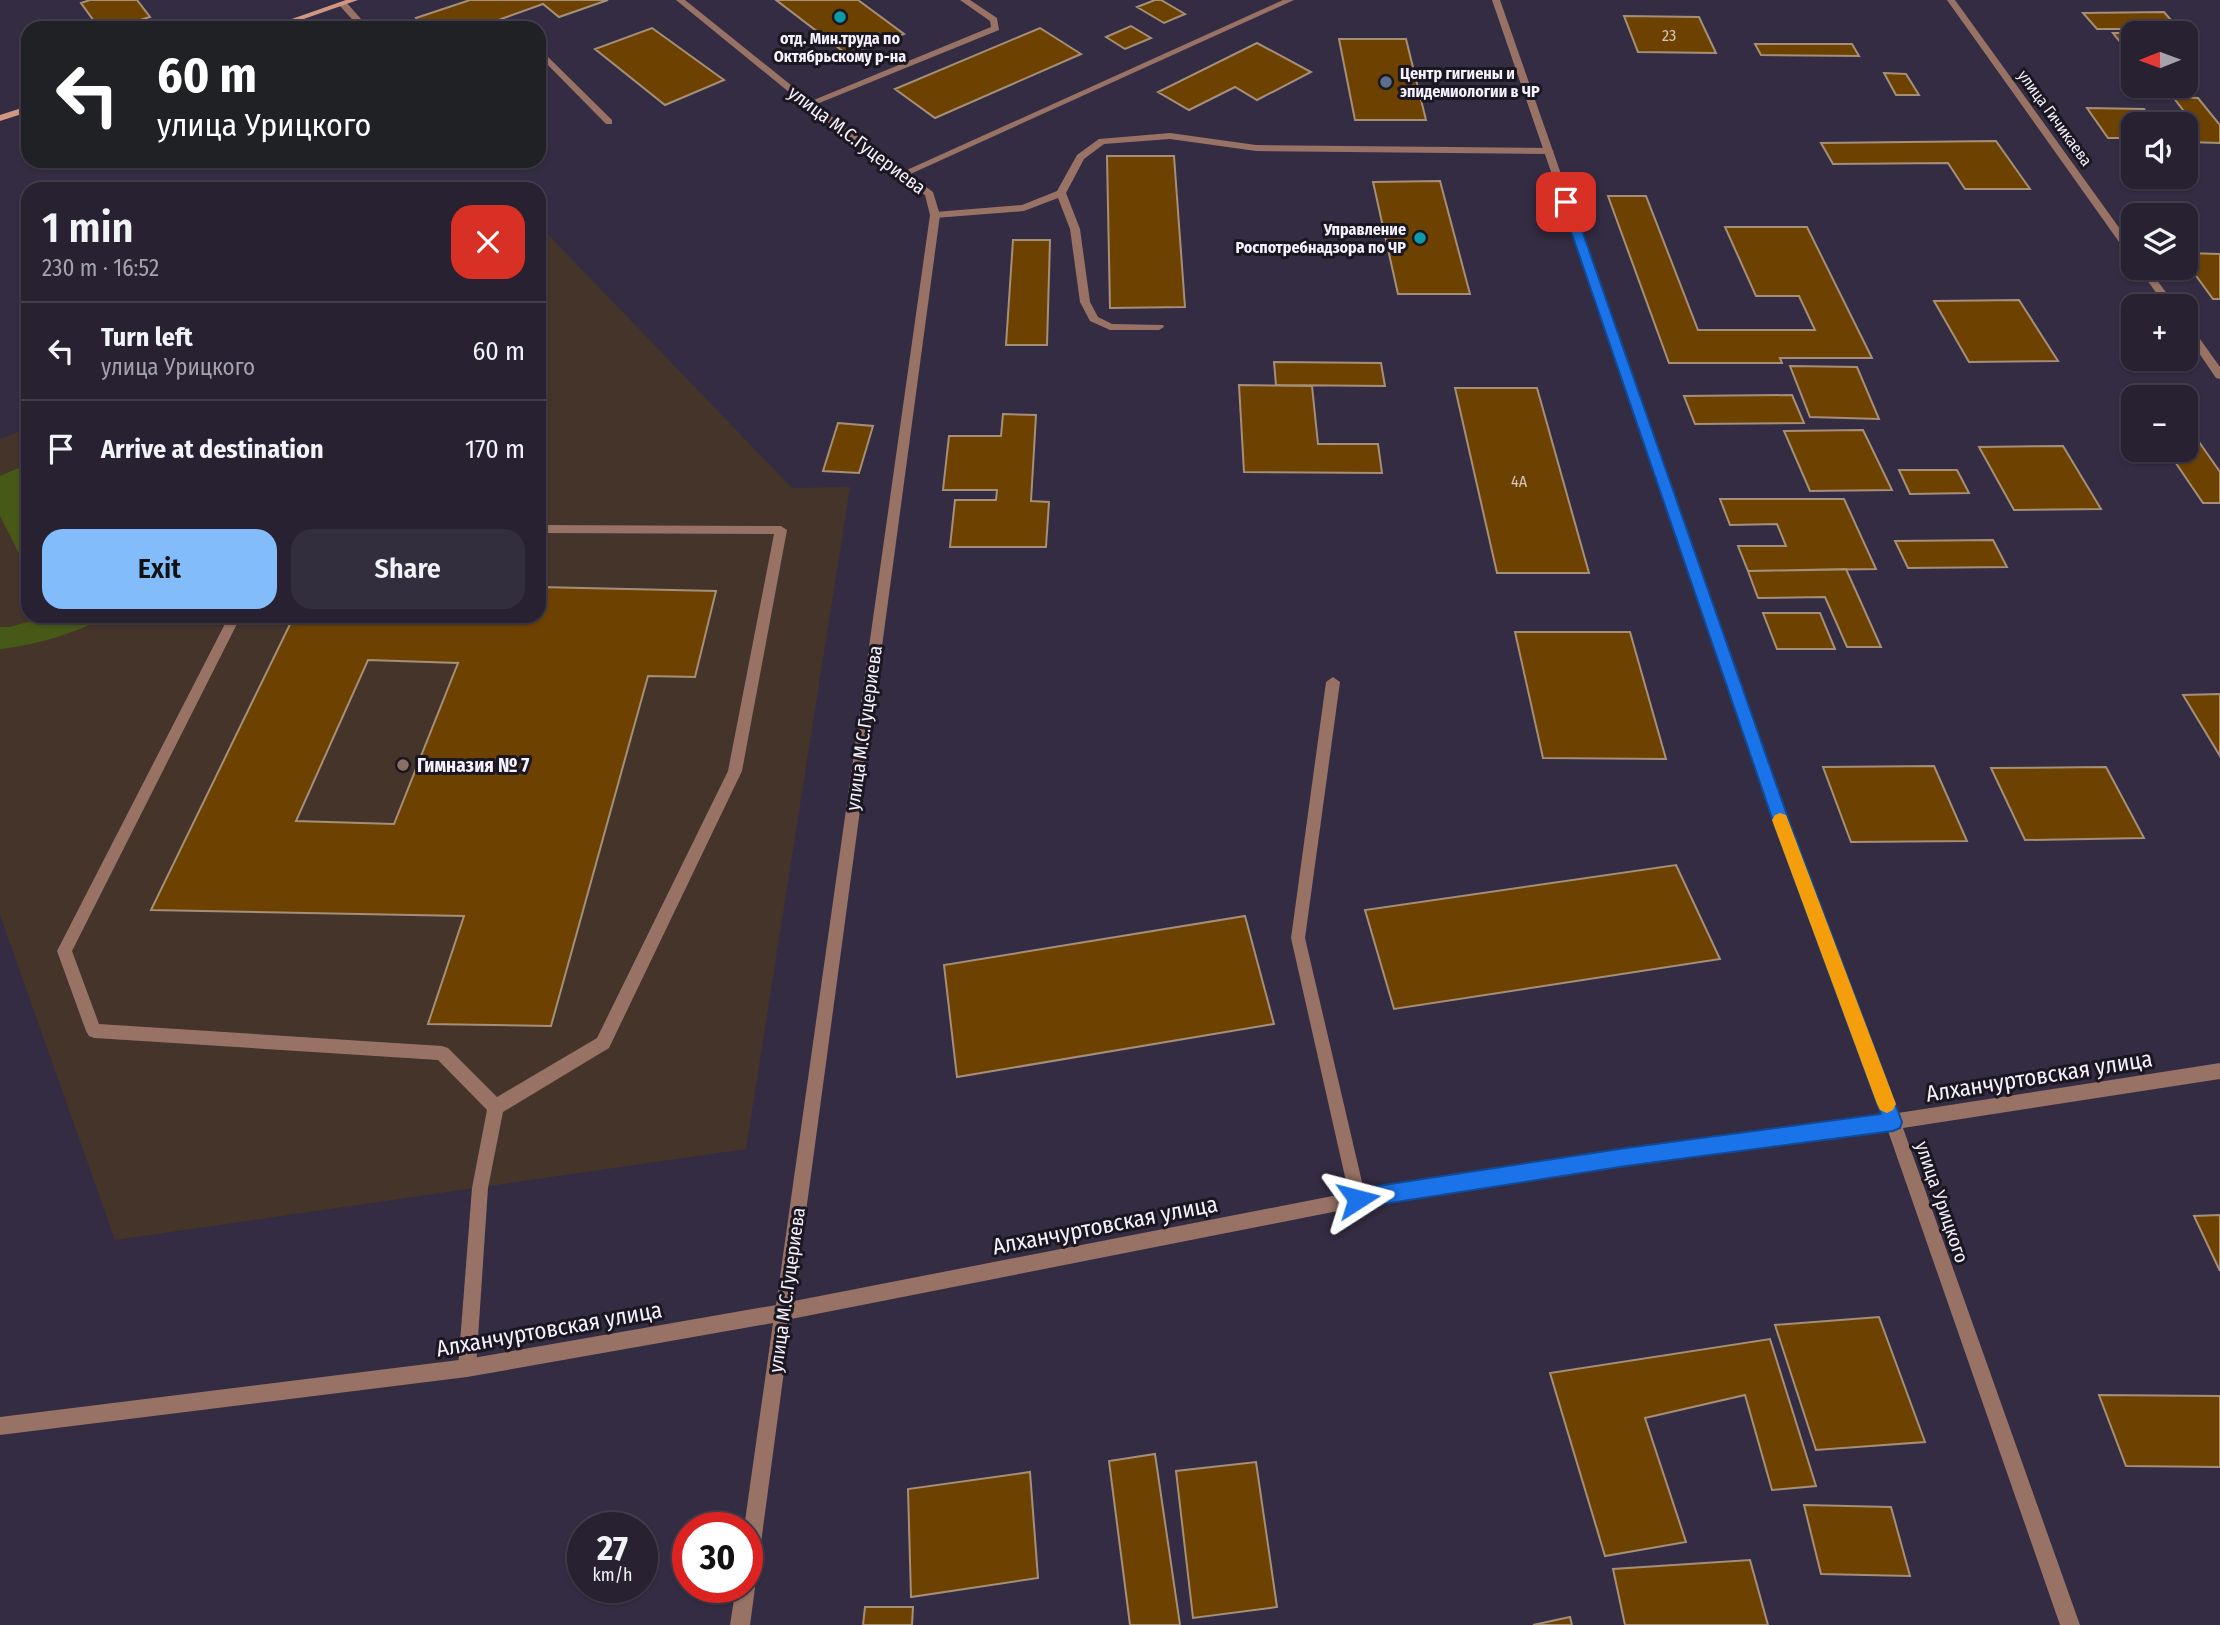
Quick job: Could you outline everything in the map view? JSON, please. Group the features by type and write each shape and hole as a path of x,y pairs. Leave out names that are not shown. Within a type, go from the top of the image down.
{"street":[{"path":"291,21 354,0"},
{"name":"улица М.С.Гуцериева","path":"680,0 809,104 930,194 935,215 756,1512"},
{"path":"809,104 996,28 994,20 964,0"},
{"path":"903,174 1290,0"},
{"name":"улица Урицкого","path":"1496,0 1779,815 1893,1122 2070,1625"},
{"name":"улица Гичикаева","path":"1951,0 2121,237"},
{"path":"343,4 359,21"},
{"path":"546,58 609,122"},
{"path":"0,118 21,110"},
{"path":"935,215 1024,208 1061,193 1080,157 1102,141 1170,136 1256,148 1549,151"},
{"path":"1061,193 1075,229 1085,302 1094,319 1110,327 1159,327"},
{"path":"2198,344 2220,375"},
{"path":"467,1368 480,1188 496,1107 603,1042 735,771 781,530 546,529"},
{"path":"231,623 64,951 94,1031 442,1053 496,1107"},
{"path":"1333,682 1298,938 1358,1199"},
{"name":"Алханчуртовская улица","path":"0,1426 467,1368 784,1312 1358,1199 1626,1157 1893,1122 2220,1071"},
{"path":"740,1625 743,1603"}],"shaded area":[{"name":"Гимназия № 7","path":"546,232 792,488 850,487 746,1149 115,1240 0,915 0,439 21,431 21,623 546,623"}],"green space":[{"path":"21,467 21,557 0,516 0,476"},
{"path":"24,623 94,623 28,645 0,649 0,627"}],"building":[{"path":"90,0 137,0 150,17 137,21 94,21 81,3"},
{"path":"470,0 608,0 559,17 543,4 496,21 419,21 416,18"},
{"name":"отд. Мин.труда по Октябрьскому р-на","path":"776,0 858,0 904,34 848,55"},
{"path":"1161,0 1185,14 1164,23 1137,7"},
{"path":"2164,12 2172,21 2121,21 2121,29 2097,29 2083,13"},
{"path":"1624,16 1699,17 1716,53 1638,52"},
{"path":"1131,26 1151,38 1125,49 1106,37"},
{"path":"652,28 724,80 665,105 595,49"},
{"path":"1040,28 1081,54 935,118 895,89"},
{"path":"2113,33 2121,33 2121,43"},
{"path":"1339,39 1406,39 1426,120 1355,120"},
{"path":"1257,43 1311,72 1257,100 1235,87 1189,110 1158,92"},
{"path":"1755,44 1852,44 1859,56 1761,55"},
{"path":"1884,73 1906,74 1919,95 1896,95"},
{"path":"2174,98 2198,98 2220,125 2220,143 2198,142 2198,112 2185,112"},
{"path":"2087,108 2144,109 2146,112 2121,112 2121,138 2108,138"},
{"path":"1996,141 2030,189 1965,189 1948,163 1833,164 1821,143"},
{"path":"1107,156 1174,156 1185,307 1110,308"},
{"name":"Управление Роспотребнадзора по ЧР","path":"1440,181 1470,294 1398,294 1373,182"},
{"path":"1608,196 1646,196 1698,330 1815,330 1799,296 1756,296 1725,227 1807,227 1872,358 1780,358 1782,363 1669,363"},
{"path":"1013,240 1050,240 1047,345 1006,345"},
{"path":"2198,253 2220,254 2220,299 2213,299 2198,278"},
{"path":"2019,300 2058,361 1969,362 1934,301"},
{"path":"1274,362 1381,363 1385,386 1276,385"},
{"path":"1790,366 1857,367 1879,419 1810,417"},
{"path":"1239,385 1312,386 1318,444 1378,444 1382,473 1244,472"},
{"path":"1455,388 1537,388 1589,573 1497,573"},
{"path":"1792,395 1804,423 1695,424 1684,396"},
{"path":"1003,414 1036,415 1031,501 1049,502 1046,547 950,547 955,500 996,500 997,490 943,490 949,436 1001,436"},
{"path":"838,423 873,426 859,473 823,471"},
{"path":"1863,430 1892,490 1810,491 1784,431"},
{"path":"2198,440 2220,472 2220,503 2203,503 2175,462 2198,462"},
{"path":"2063,446 2101,509 2014,510 1979,447"},
{"path":"1899,470 1957,470 1969,493 1910,494"},
{"path":"1720,499 1844,499 1876,569 1748,571 1738,546 1786,546 1777,524 1730,525"},
{"path":"1993,540 2007,567 1908,568 1895,541"},
{"path":"1846,569 1881,647 1847,647 1825,597 1758,598 1748,571"},
{"path":"546,587 716,591 695,677 648,676 551,1026 428,1024 464,916 151,910 291,623 546,623","holes":["368,660 458,663 394,824 296,821"]},
{"path":"1763,613 1820,613 1835,649 1777,649"},
{"path":"1515,632 1630,632 1666,759 1543,758"},
{"path":"2220,694 2220,756 2183,695"},
{"path":"1934,766 1967,841 1851,842 1823,767"},
{"path":"2106,767 2144,838 2025,840 1991,768"},
{"path":"1676,865 1720,959 1394,1009 1365,910"},
{"path":"1245,916 1274,1024 957,1077 944,965"},
{"path":"2220,1215 2220,1271 2194,1216"},
{"path":"1879,1317 1925,1442 1816,1450 1775,1325"},
{"path":"1770,1339 1816,1486 1772,1490 1745,1395 1645,1418 1686,1542 1605,1556 1550,1373"},
{"path":"2099,1395 2220,1396 2220,1467 2126,1466"},
{"path":"1155,1454 1180,1625 1130,1625 1109,1461"},
{"path":"1256,1462 1277,1607 1193,1618 1176,1471"},
{"path":"1030,1472 1038,1578 911,1597 908,1489"},
{"path":"1804,1505 1891,1507 1910,1576 1821,1574"},
{"path":"1750,1560 1768,1625 1625,1625 1613,1569"},
{"path":"865,1607 913,1607 912,1625 863,1625"},
{"path":"1570,1617 1572,1625 1533,1625"}],"slow traffic":[{"path":"1780,820 1887,1104"}],"place":[{"name":"отд. Мин.труда по Октябрьскому р-на","path":"840,17"},
{"name":"Центр гигиены и эпидемиологии в ЧР","path":"1386,82"},
{"name":"Управление Роспотребнадзора по ЧР","path":"1420,238"},
{"name":"Гимназия № 7","path":"403,765"}],"route":[{"path":"1358,1199 1626,1157 1893,1122 1779,815 1566,202"}]}
